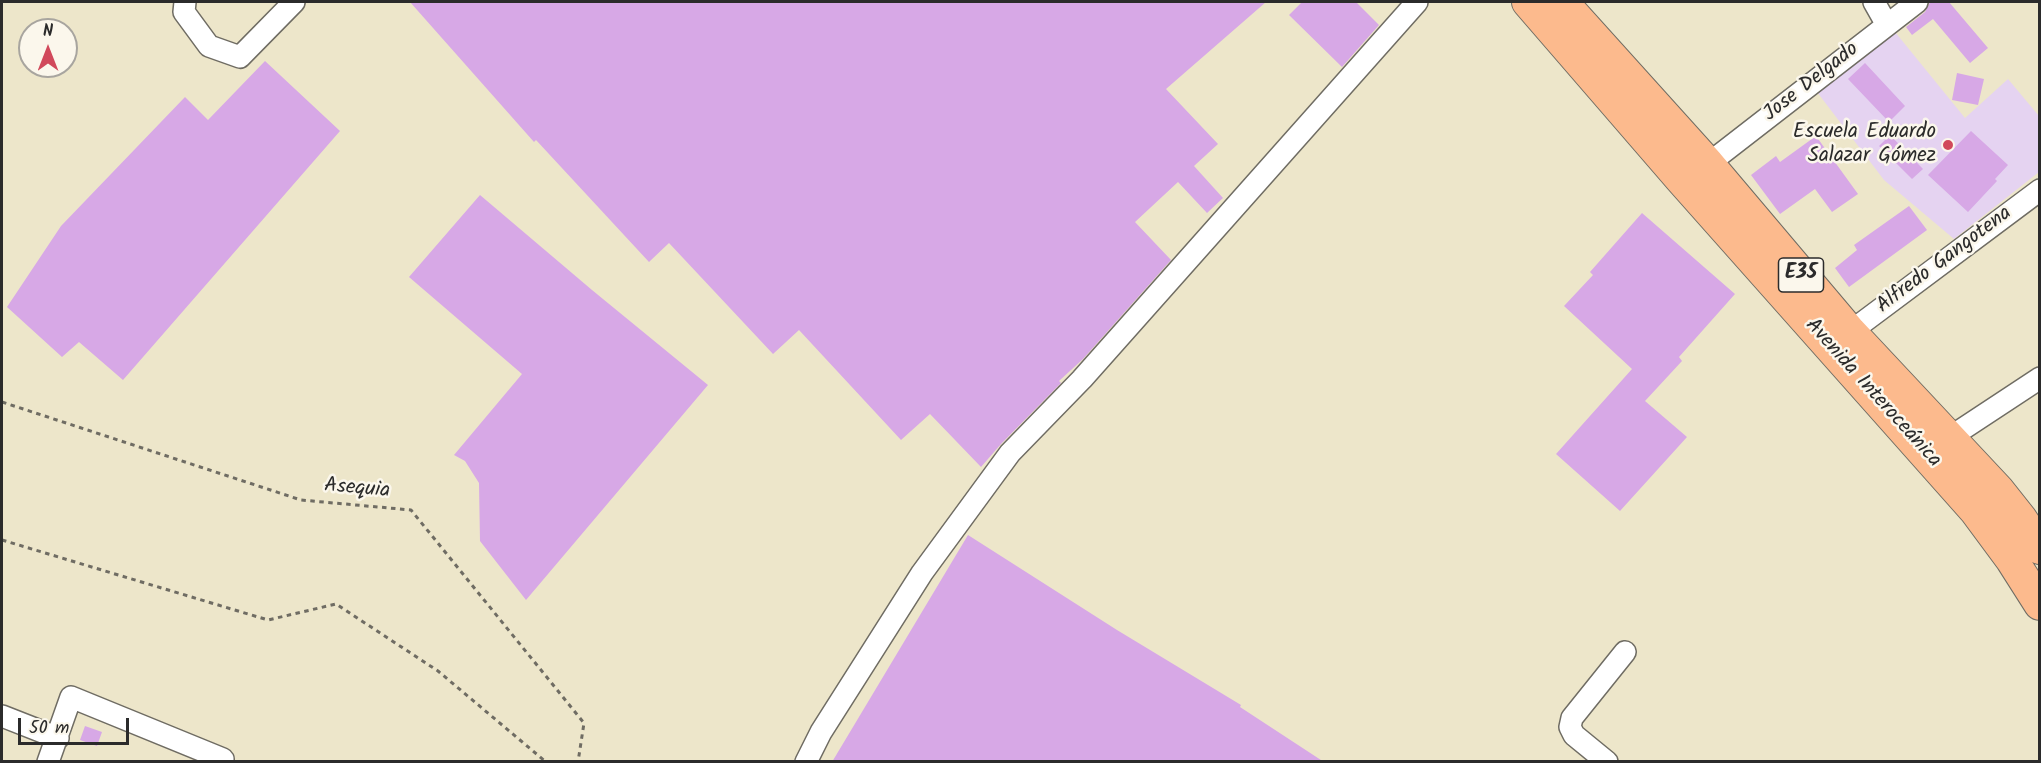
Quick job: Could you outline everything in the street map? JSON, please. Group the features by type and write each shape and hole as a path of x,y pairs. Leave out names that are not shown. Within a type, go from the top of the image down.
{"highway":[{"name":"Avenida Interoceánica","path":"1528,2 1681,179 1975,510 2012,560 2040,604"},
{"name":"Avenida Interoceánica","path":"1562,2 1708,164 1850,332 1998,490 2039,547"}],"street":[{"path":"184,2 184,12 209,46 240,57 294,2"},
{"path":"806,762 820,732 922,573 1010,453 1082,380 1417,2"},
{"path":"1875,2 1887,25"},
{"name":"Jose Delgado","path":"1708,164 1917,2"},
{"name":"Alfredo Gangotena","path":"1850,332 2040,190"},
{"path":"1949,438 2040,378"},
{"path":"1607,762 1574,735 1570,727 1572,718 1625,652"},
{"path":"48,762 71,697 223,759 222,762"},
{"path":"2,716 58,738"}],"path":[{"name":"Asequia","path":"2,402 301,500 411,510 584,723 578,762"},
{"path":"2,540 268,620 336,604 438,671 546,762"}],"shaded area":[{"name":"Escuela Eduardo Salazar Gómez","path":"1891,27 1965,118 2008,79 2039,116 2039,172 1954,239 1884,180 1814,88"}],"building":[{"path":"410,2 1266,2 1166,89 1218,144 1194,166 1223,198 1207,213 1178,182 1135,222 1171,260 1083,359 1059,381 1061,383 981,467 930,414 901,440 799,330 773,354 669,243 649,262 536,140 534,142"},
{"path":"1302,2 1356,2 1379,25 1342,67 1289,15"},
{"path":"1930,2 1949,2 1988,48 1970,63 1933,19 1912,35 1906,27 1925,12"},
{"path":"265,61 340,131 123,380 79,342 62,357 7,307 61,226 185,97 208,120"},
{"path":"1865,63 1905,106 1889,122 1848,79"},
{"path":"1957,73 1984,79 1978,105 1952,100"},
{"path":"1971,131 2008,165 1995,179 1997,181 1968,212 1928,175"},
{"path":"1890,135 1923,169 1912,179 1879,146"},
{"path":"1816,136 1858,194 1832,212 1815,189 1780,214 1751,175 1776,156 1780,162"},
{"path":"480,195 708,385 526,600 480,541 479,483 465,461 454,455 522,374 409,277"},
{"path":"1909,206 1927,230 1849,287 1835,268 1857,250 1854,245"},
{"path":"1642,213 1735,294 1679,357 1682,361 1645,401 1687,437 1620,511 1556,454 1632,369 1564,306 1593,275 1590,272"},
{"path":"968,535 1117,630 1241,705 1240,707 1324,762 832,762"},
{"path":"85,726 102,732 97,746 80,740"}],"place":[{"name":"Escuela Eduardo Salazar Gómez","path":"1948,145"}]}
